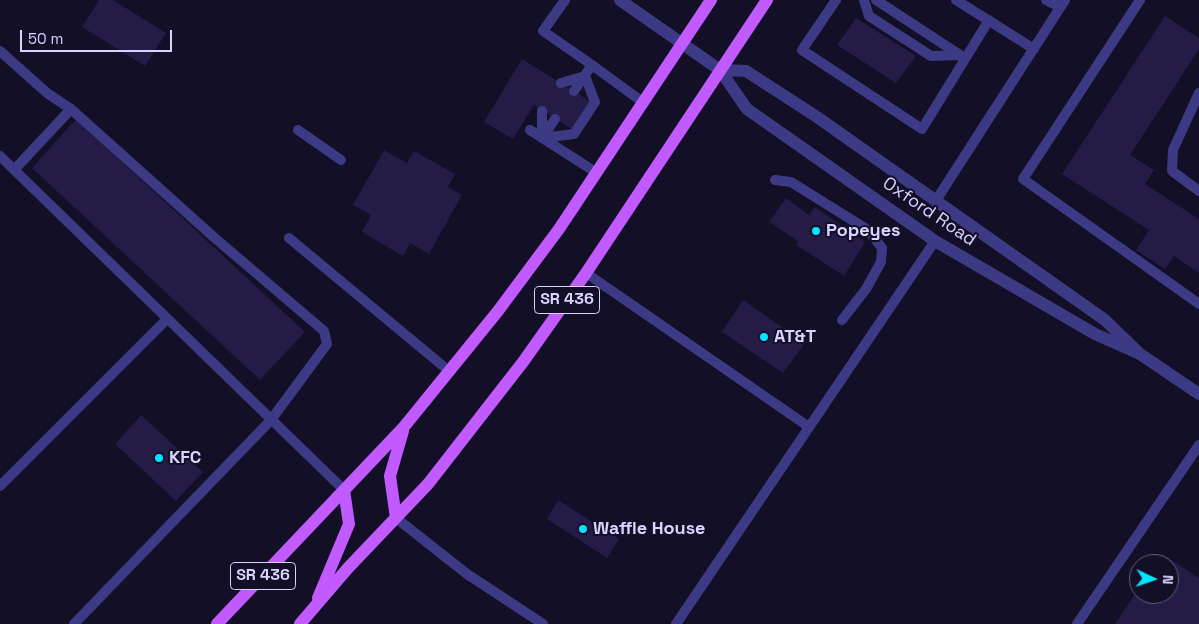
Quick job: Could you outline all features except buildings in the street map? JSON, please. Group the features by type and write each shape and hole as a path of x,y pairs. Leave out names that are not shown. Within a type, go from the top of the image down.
{"main road":[{"name":"SR 436","path":"217,624 404,428 554,236 711,0"},
{"name":"SR 436","path":"300,624 348,568 428,484 523,362 586,273 767,0"},
{"path":"396,518 390,476 404,428"},
{"path":"313,610 349,524 344,490"}],"street":[{"name":"Oxford Road","path":"620,0 684,42 720,70 747,109 935,240 1095,334 1140,354"},
{"name":"Oxford Road","path":"720,70 746,71 817,117 1105,320 1140,354 1199,394"}],"lane":[{"path":"565,0 543,31 644,103"},
{"path":"836,0 802,50 922,129 962,57 989,20"},
{"path":"864,0 869,16 931,56 962,57"},
{"path":"876,0 962,57"},
{"path":"956,0 1034,49"},
{"path":"935,202 1062,4 1046,0"},
{"path":"1140,0 1023,179 1199,304"},
{"path":"0,51 47,93 71,109 216,239 324,331 328,344 271,420 74,624"},
{"path":"574,91 592,65"},
{"path":"561,83 585,76"},
{"path":"542,138 574,134 595,102 585,76"},
{"path":"1199,93 1173,150 1172,171 1199,192"},
{"path":"14,170 71,109"},
{"path":"542,111 542,138"},
{"path":"542,138 555,118"},
{"path":"298,130 341,160"},
{"path":"530,130 597,173"},
{"path":"0,156 344,490"},
{"path":"775,180 791,182 868,230 882,248 881,262 866,289 842,320"},
{"path":"289,238 449,371"},
{"path":"676,624 935,240"},
{"path":"586,273 808,428"},
{"path":"0,486 167,319"},
{"path":"1077,624 1199,445"},
{"path":"396,518 467,574 543,624"}],"place":[{"name":"Popeyes","path":"816,231"},
{"name":"AT&T","path":"764,337"},
{"name":"KFC","path":"159,458"},
{"name":"Waffle House","path":"583,529"}]}
